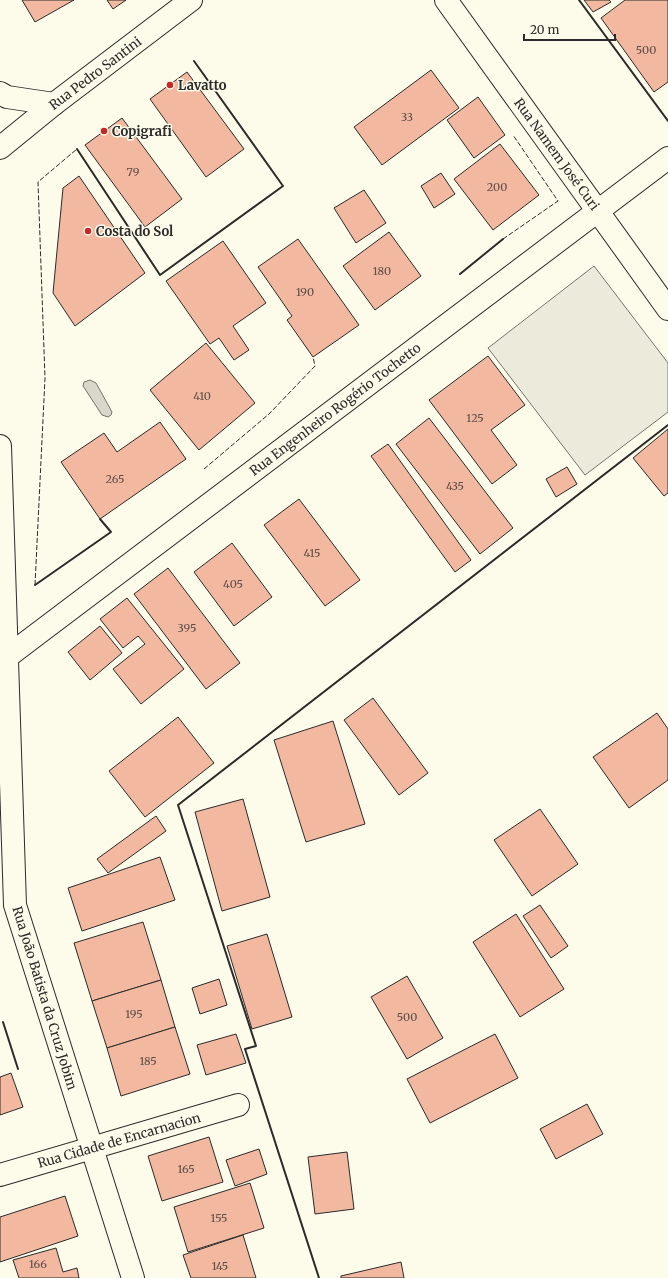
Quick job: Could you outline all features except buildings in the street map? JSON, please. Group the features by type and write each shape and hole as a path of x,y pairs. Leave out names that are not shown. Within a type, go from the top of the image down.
{"street":[{"name":"Rua Pedro Santini","path":"0,148 54,104 191,0"},
{"name":"Rua Namem José Curi","path":"446,0 668,309"},
{"path":"0,93 7,97 54,104"},
{"name":"Rua Engenheiro Rogério Tochetto","path":"3,657 668,158"},
{"name":"Rua João Batista da Cruz Jobim","path":"0,446 3,657 15,905 133,1278"},
{"name":"Rua Cidade de Encarnacion","path":"0,1174 238,1105"}],"shaded area":[{"path":"594,266 668,363 668,412 585,475 488,348"},
{"path":"90,380 96,383 112,412 108,417 102,415 83,386 84,382"}],"fence":[{"path":"503,239 558,201 513,135"},
{"path":"35,585 45,378 38,182 77,149"},
{"path":"204,469 269,414 315,366 313,357"}],"wall":[{"path":"579,0 668,121"},
{"path":"77,149 160,275 283,186 194,61"},
{"path":"460,274 503,239"},
{"path":"319,1278 245,1049 256,1046 178,805 668,425"},
{"path":"35,585 111,532 100,519"},
{"path":"3,1022 18,1069"}],"place":[{"name":"Lavatto","path":"170,85"},
{"name":"Copigrafi","path":"104,131"},
{"name":"Costa do Sol","path":"88,231"}]}
